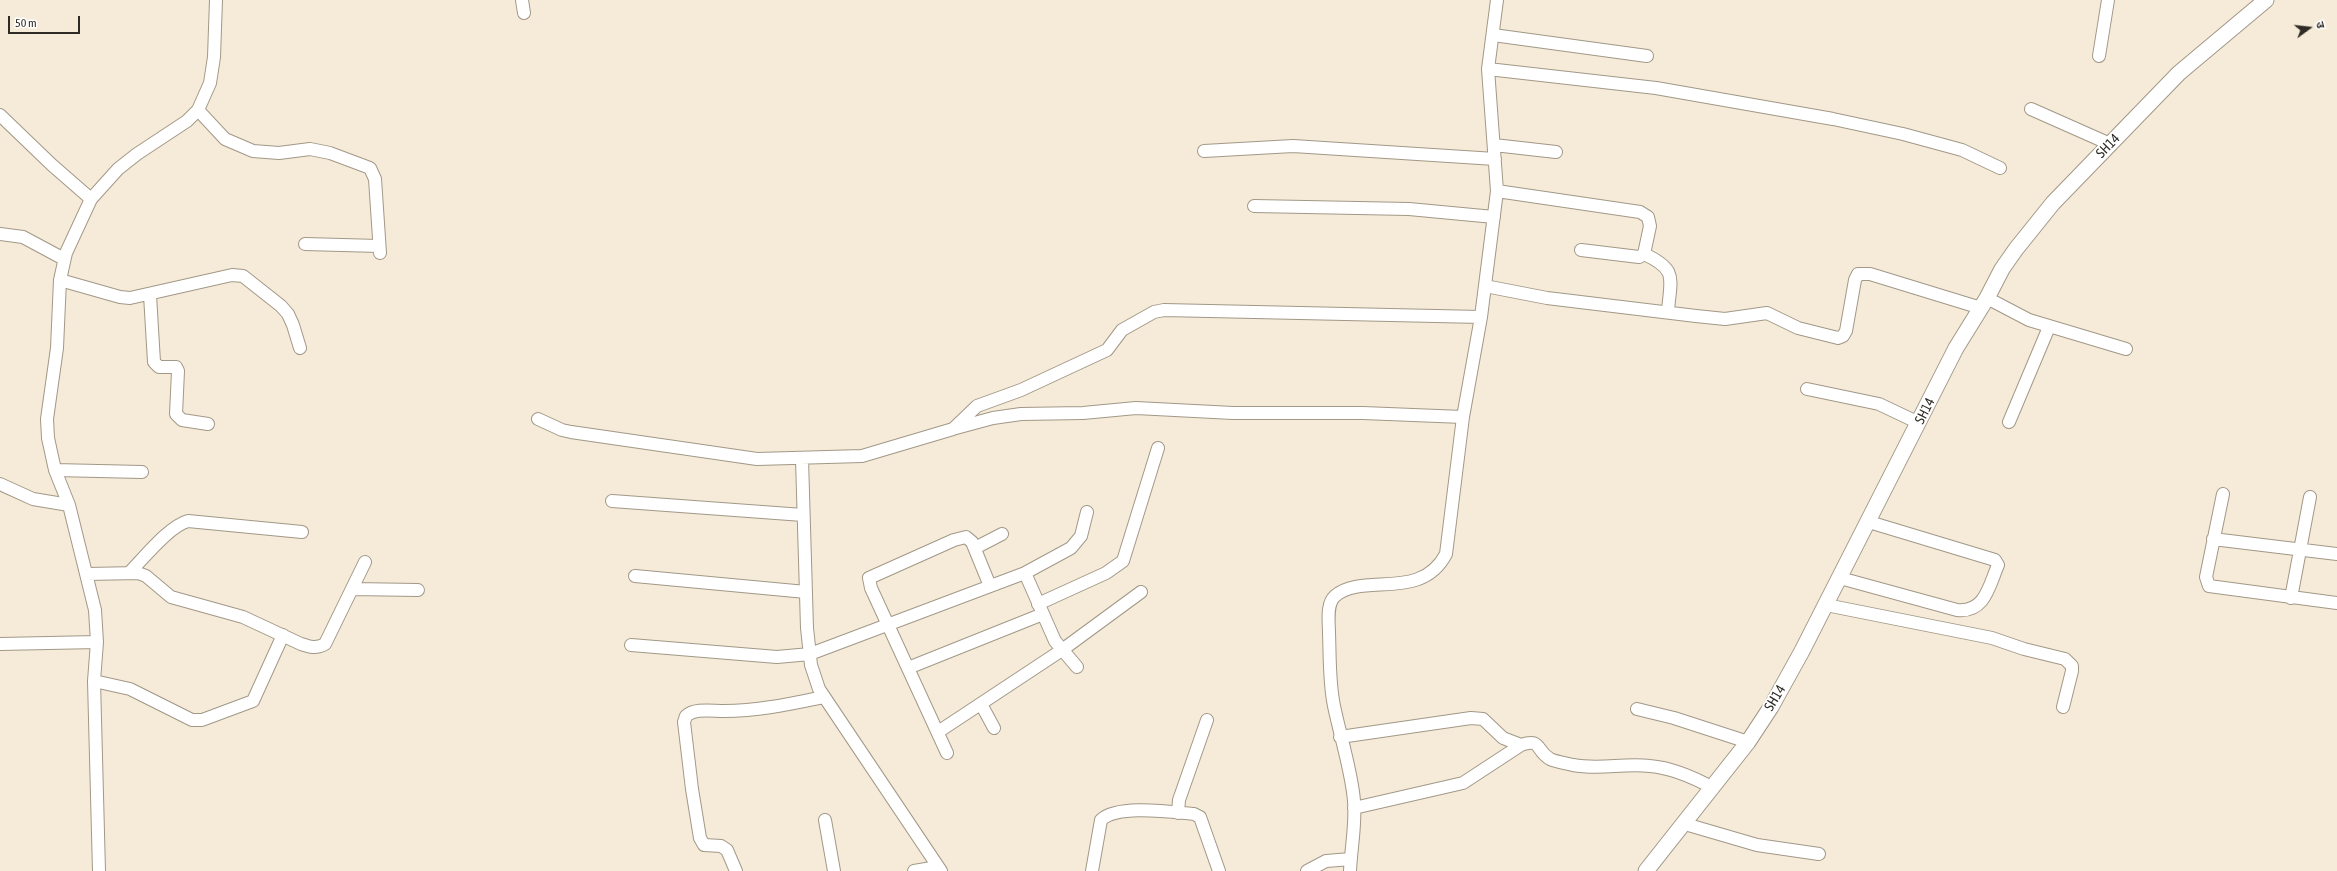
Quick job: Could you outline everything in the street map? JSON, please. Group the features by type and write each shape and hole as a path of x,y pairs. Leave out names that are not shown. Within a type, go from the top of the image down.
{"main road":[{"name":"SH14","path":"1646,871 1685,824 1748,742 1775,700 1920,423 1956,348 1984,303 2002,269 2016,249 2053,203 2179,73 2266,0"}],"street":[{"path":"104,871 99,871 94,681 97,642 96,610 70,505 55,470 48,438 47,419 57,348 60,280 64,259 92,199 118,169 136,154 187,121 198,110 210,83 213,63 216,0"},
{"path":"522,0 524,13"},
{"path":"1350,871 1355,827 1354,808 1330,676 1329,612 1332,599 1342,590 1399,584 1416,579 1430,574 1440,565 1446,554 1463,417 1481,317 1497,191 1488,69 1497,0"},
{"path":"2099,56 2108,0"},
{"path":"1493,35 1647,56"},
{"path":"1488,69 1656,88 1825,118 1903,134 1962,150 2000,168"},
{"path":"2031,109 2110,144"},
{"path":"198,110 225,139 253,151 279,153 310,150 330,153 370,168 375,179 380,249 305,244"},
{"path":"0,115 52,165 92,199"},
{"path":"1494,145 1556,152"},
{"path":"1204,151 1293,146 1495,159"},
{"path":"1497,191 1645,214 1648,217 1650,226 1644,254"},
{"path":"1254,206 1409,209 1494,217"},
{"path":"0,234 23,237 64,259"},
{"path":"1581,250 1632,257 1644,254 1660,261 1666,266 1670,274 1668,312"},
{"path":"1485,286 1547,298 1725,318 1768,313 1798,328 1838,338 1843,336 1846,331 1855,280 1858,274 1863,273 1984,303 2049,327 2126,349"},
{"path":"60,280 120,297 130,298 150,295 232,275 243,276 288,314 300,348"},
{"path":"150,295 154,362 159,367 176,367 178,371 176,414 182,420 208,424"},
{"path":"952,429 977,406 1021,390 1107,350 1122,330 1154,312 1172,310 1333,312 1481,317"},
{"path":"2009,422 2049,327"},
{"path":"1807,389 1879,404 1920,423"},
{"path":"538,419 562,430 571,432 757,459 802,459 824,456 862,456 952,429 994,418 1020,414 1083,413 1136,408 1233,413 1347,412 1463,417"},
{"path":"908,668 1041,609 1106,573 1123,561 1158,448"},
{"path":"802,459 806,592 811,665 824,696 939,869 914,871"},
{"path":"55,470 142,472"},
{"path":"0,484 33,499 70,505"},
{"path":"2223,494 2206,577 2209,586 2337,603"},
{"path":"2291,598 2310,497"},
{"path":"612,501 803,515"},
{"path":"631,644 777,657 810,654 1025,573 1072,548 1077,543 1087,512"},
{"path":"129,573 182,522 188,521 302,532"},
{"path":"1840,578 1957,610 1967,611 1977,606 1984,597 1998,565 1995,560 1869,522"},
{"path":"975,548 1002,534"},
{"path":"947,753 869,582 872,576 961,537 970,538 990,586"},
{"path":"2213,539 2300,551 2337,554"},
{"path":"87,574 129,573 146,576 171,597 243,617 306,646 319,647 325,644 365,562"},
{"path":"1025,573 1055,641 1077,667"},
{"path":"635,576 806,592"},
{"path":"352,589 418,590"},
{"path":"938,732 1062,650 1141,592"},
{"path":"1826,605 1992,638 2024,649 2065,659 2072,666 2072,671 2063,708"},
{"path":"94,681 130,689 185,717 202,720 253,701 284,635"},
{"path":"0,644 97,642"},
{"path":"736,871 727,850 720,846 704,846 700,838 692,789 684,722 686,716 696,711 743,711 770,708 824,696"},
{"path":"981,704 994,728"},
{"path":"1637,709 1674,718 1748,742"},
{"path":"1340,737 1471,718 1482,720 1503,738 1521,745"},
{"path":"1178,813 1179,800 1207,720"},
{"path":"1354,808 1464,783 1521,745 1530,742 1537,743 1549,758 1558,762 1599,768 1650,766 1678,771 1713,788"},
{"path":"1092,871 1101,820 1105,816 1147,811 1194,814 1203,822 1208,843 1219,871"},
{"path":"826,820 834,871"},
{"path":"1685,824 1757,845 1819,854"},
{"path":"1307,871 1326,861 1351,859"}]}
